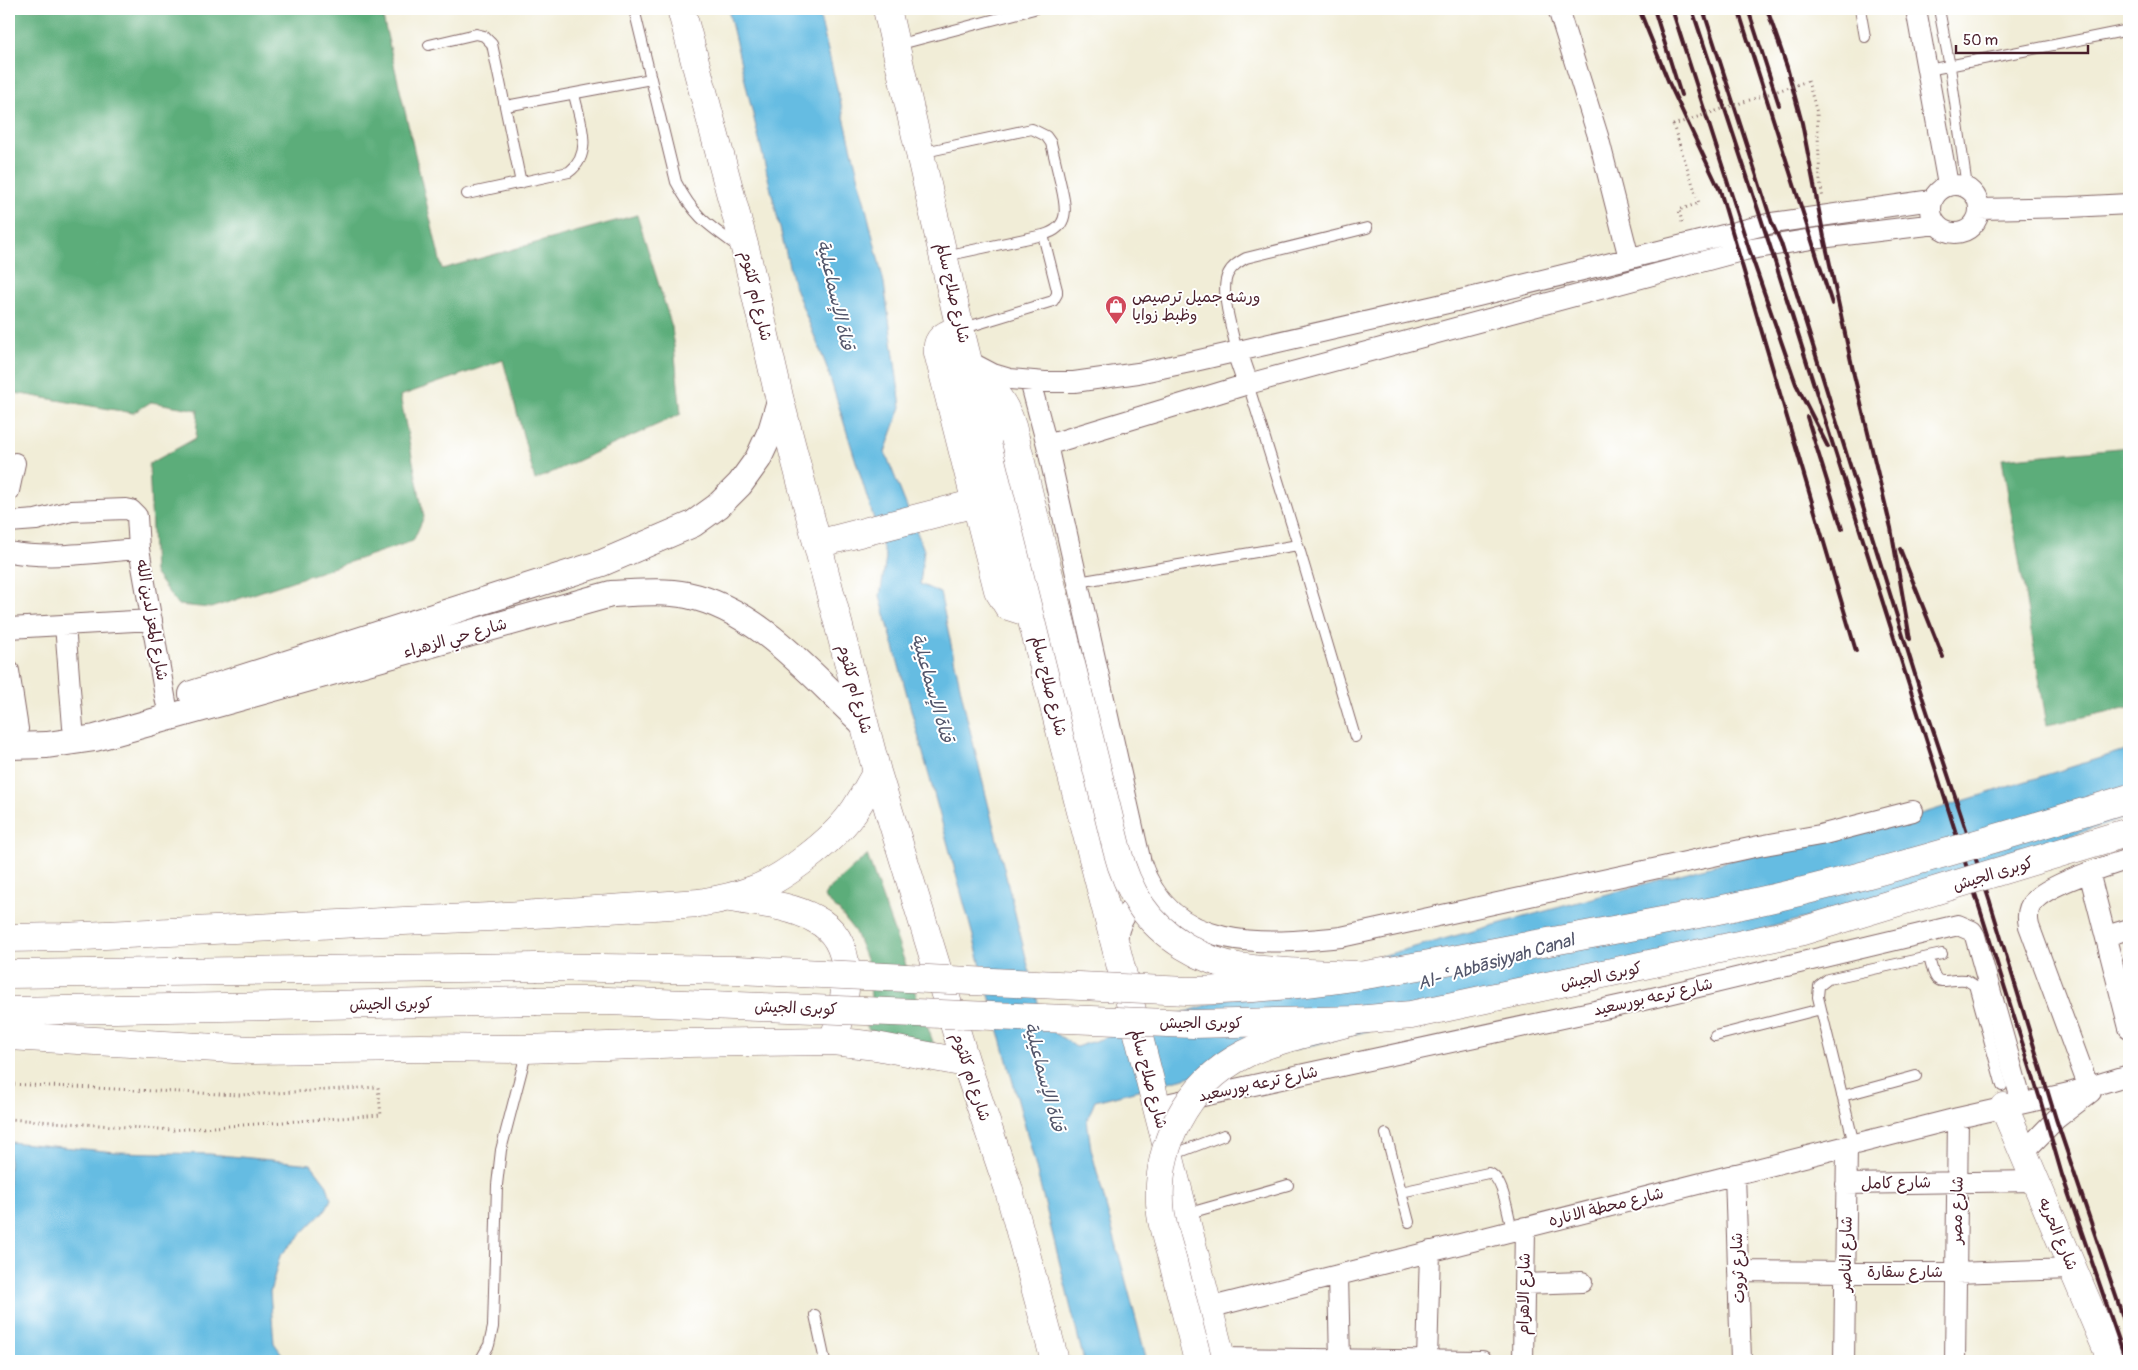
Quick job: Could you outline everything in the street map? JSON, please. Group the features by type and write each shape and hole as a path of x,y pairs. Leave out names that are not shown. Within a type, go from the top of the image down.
{"main road":[{"name":"شارع ام كلثوم","path":"682,9 746,252 780,401 876,772 966,1064 1008,1187 1055,1361"},
{"name":"شارع صلاح سالم","path":"887,9 960,329 1030,613 1208,1308 1214,1360"},
{"path":"960,329 942,338 937,348 965,505 1000,596 1008,606 1030,613"},
{"path":"970,365 1000,398 1012,424 1117,850 1127,880 1142,907 1160,927 1178,941 1194,952 1213,960 1238,967 1356,975"},
{"path":"817,544 965,505"},
{"path":"9,938 490,917 699,903 730,898 756,889 778,877 837,831 851,815 876,772"},
{"name":"كوبرى الجيش","path":"9,974 536,967 737,970 1187,991 1282,987 1443,962 1776,897 1964,849 2129,798"},
{"name":"كوبرى الجيش","path":"9,1011 608,1000 1193,1024 1357,1020 1411,1015 1799,932 2129,832"},
{"path":"730,898 805,914 817,920 831,931 842,948 847,969 846,991 833,1041"},
{"path":"1214,1360 1161,1215 1162,1169 1174,1128 1196,1092 1211,1076 1228,1063 1266,1045 1357,1020"},
{"path":"9,1036 251,1050 527,1049 687,1043 833,1041 876,1046 966,1064"},
{"name":"شارع الحريه","path":"2010,1099 2023,1153 2112,1361"}],"street":[{"path":"1558,9 1598,136 1629,258"},
{"path":"1916,9 1928,70 1958,186"},
{"path":"1958,186 1974,193 1979,209 1974,225 1959,233 1950,233 1936,224 1930,208 1932,200 1941,188 1958,186"},
{"path":"970,365 993,374 1030,381 1074,382 1101,379 1195,362 1544,279 1772,222 1932,200"},
{"path":"1979,209 2129,204"},
{"path":"1047,445 1248,384 1749,249 1818,238 1936,224"},
{"path":"1544,279 1550,302"},
{"path":"1237,352 1248,384"},
{"path":"1030,381 1047,445 1141,863 1154,892 1177,916 1203,930 1226,939 1253,942 1286,943 1350,935 1722,854 1820,835 1913,811"},
{"name":"شارع حي الزهراء","path":"12,735 73,727 118,717 602,563 692,524 718,506 740,484 758,459 771,431 780,401"},
{"path":"9,491 15,463"},
{"path":"9,522 36,520 71,511 126,509 136,516 139,549"},
{"name":"شارع المعز لدين الله","path":"9,552 46,556 70,556 139,549 166,702"},
{"path":"602,563 611,594"},
{"name":"شارع حي الزهراء","path":"12,735 47,745 94,738 611,594 661,592 687,595 712,602 736,612 758,626 864,724"},
{"path":"9,628 152,620"},
{"path":"65,625 73,727"},
{"path":"9,671 12,735"},
{"path":"2089,1088 2027,920 2030,906 2039,896 2090,872 2129,859"},
{"path":"2090,872 2129,1028"},
{"path":"1118,954 1118,934 1125,915 1138,902 1154,892"},
{"name":"شارع ترعه بورسعيد","path":"1157,1106 1627,1004 1951,925 1968,928 1975,936 2010,1099"},
{"path":"2106,936 2129,929"},
{"path":"2023,1153 2039,1134 2073,1104 2110,1082 2129,1075"},
{"name":"شارع محطة الاناره","path":"1208,1308 1958,1118 2010,1099 2089,1088 2110,1082"},
{"name":"شارع مصر","path":"1955,1361 1958,1118"},
{"name":"شارع الناصر","path":"1844,1361 1846,1184 1850,1145"},
{"name":"شارع ثروت","path":"1735,1174 1741,1361"},
{"name":"شارع كامل","path":"1846,1184 2035,1181"},
{"name":"شارع الاهرام","path":"1519,1229 1524,1284 1523,1361"},
{"path":"1427,1361 1430,1252"},
{"name":"شارع سقارة","path":"1738,1271 1956,1272 2072,1269"},
{"path":"1338,1274 1340,1360"},
{"path":"1524,1284 1582,1282"},
{"path":"1214,1360 1482,1361"}],"lane":[{"path":"634,9 676,182 688,204 701,220 746,252"},
{"path":"895,45 1034,9"},
{"path":"1860,9 1865,37"},
{"path":"1939,9 1950,67 1958,186"},
{"path":"1928,70 2129,30"},
{"path":"429,44 476,34 484,36 492,44 522,183"},
{"path":"506,106 651,79"},
{"path":"467,194 569,172 581,161 585,147 574,94"},
{"path":"920,153 1032,128 1040,131 1051,142 1066,208 1062,223 1050,233 1043,235 944,256"},
{"path":"1237,352 1224,286 1228,274 1235,264 1246,258 1367,228"},
{"path":"960,329 1053,301 1057,290 1043,235"},
{"path":"1248,384 1355,737"},
{"path":"1078,582 1298,545"},
{"path":"1850,1145 1842,1096 1818,992 1823,981 1942,954"},
{"path":"1929,957 1933,975 1938,980 1946,983 1966,980 1974,985 2010,1099"},
{"path":"1715,1036 1821,1010"},
{"path":"480,1361 489,1345 493,1327 497,1185 501,1150 527,1049"},
{"path":"1842,1096 1916,1076"},
{"path":"1386,1134 1409,1222"},
{"path":"1170,1156 1224,1135"},
{"path":"1401,1192 1488,1172 1492,1173 1499,1180 1519,1229"},
{"path":"1184,1214 1288,1184"},
{"path":"815,1315 824,1361"}],"path":[{"path":"1688,243 1679,210 1699,203 1673,125 1808,81 1817,113 1820,181 1826,215"},
{"path":"9,1084 242,1095 378,1087 381,1115 173,1130 9,1119"}],"green space":[{"path":"9,9 381,9 442,269 637,215 672,327 681,414 535,480 503,360 400,396 424,517 413,541 211,608 178,605 154,573 149,464 196,438 198,410 151,402 133,413 9,392"},
{"path":"2129,447 2129,707 2047,725 2002,459"},
{"path":"867,855 934,1045 869,1030 867,1027 871,998 868,964 855,932 839,911 824,897 827,891"}],"water":[{"path":"728,9 818,9 884,283 901,407 885,452 924,550 920,584 940,593 966,714 1032,982 1045,1026 1076,1047 1232,997 1728,861 1921,814 2129,749 2129,817 1864,903 1095,1101 1087,1120 1091,1149 1147,1361 1084,1361 1032,1152 880,596 886,558 826,365 793,283"},
{"path":"9,1142 116,1152 210,1154 311,1164 327,1185 331,1199 326,1209 280,1256 270,1292 274,1343 287,1361 9,1361"}],"railway":[{"path":"1639,9 1669,83 1721,193"},
{"path":"1654,9 1681,95"},
{"path":"1672,9 1749,249 1796,384 1828,447"},
{"path":"1692,9 1770,246 2040,1099 2062,1175 2126,1361"},
{"path":"1703,9 1772,223 1781,243 1918,684 1990,902 2056,1119 2129,1335"},
{"path":"1738,9 1832,304"},
{"path":"1748,9 1779,105"},
{"path":"1767,9 1787,67 1802,123 1854,375 1891,528 1910,639"},
{"path":"1719,187 1856,651"},
{"path":"1807,417 1842,529"},
{"path":"1900,549 1943,657"}],"place":[{"name":"ورشه جميل ترصيص وظبط زوايا","path":"1116,325"}],"water label":[{"name":"قناة الإسماعيلية","path":"835,295"},
{"name":"قناة الإسماعيلية","path":"932,688"},
{"name":"Al-ʿAbbāsiyyah Canal","path":"1496,962"},
{"name":"قناة الإسماعيلية","path":"1044,1077"}]}
